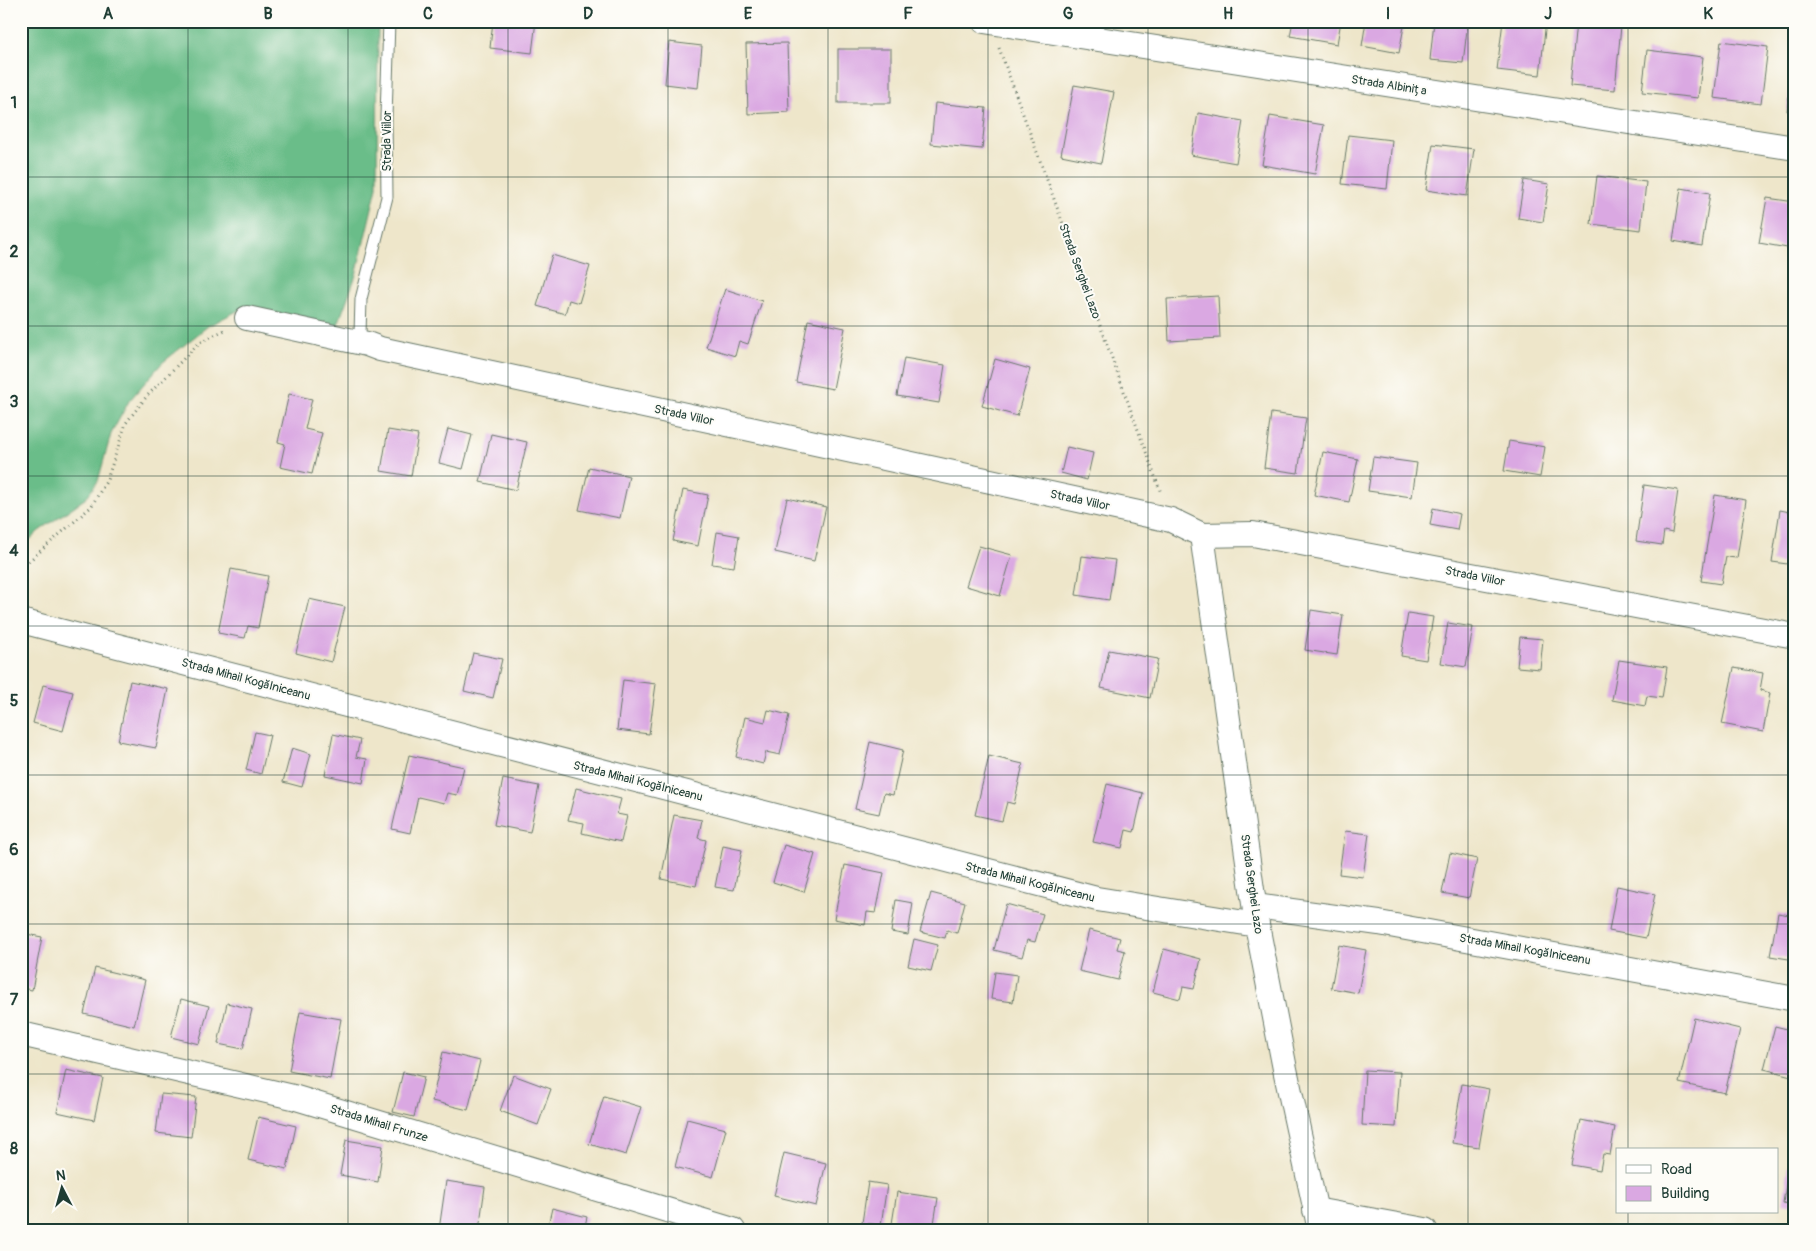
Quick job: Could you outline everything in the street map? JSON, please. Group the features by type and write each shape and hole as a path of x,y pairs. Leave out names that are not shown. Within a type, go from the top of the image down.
{"street":[{"name":"Strada Albinița","path":"987,22 1795,148"},
{"name":"Strada Viilor","path":"247,318 367,344 380,349 1171,520 1202,535 1253,534 1795,636"},
{"name":"Strada Serghei Lazo","path":"1202,535 1256,916 1317,1220"},
{"name":"Strada Mihail Kogălniceanu","path":"21,621 1098,899 1256,916 1389,924 1795,999"},
{"name":"Strada Mihail Frunze","path":"21,1034 293,1097 733,1230"},
{"path":"1317,1220 1424,1230"}],"lane":[{"name":"Strada Viilor","path":"367,344 360,334 361,299 387,197 386,117 389,21"}],"path":[{"name":"Strada Serghei Lazo","path":"987,22 1171,520"},
{"path":"21,568 91,508 108,480 126,424 146,396 200,342 247,318"}],"green space":[{"path":"21,21 378,21 377,187 356,275 337,327 243,308 208,326 162,363 129,401 111,434 98,481 86,498 39,531 21,548"}],"building":[{"path":"493,21 536,21 532,53 490,48"},
{"path":"1293,21 1341,21 1337,44 1290,36"},
{"path":"1366,21 1405,21 1399,53 1362,46"},
{"path":"1434,21 1468,22 1463,63 1430,60"},
{"path":"1503,21 1546,21 1540,75 1497,70"},
{"path":"1576,22 1621,26 1615,90 1570,86"},
{"path":"1721,41 1768,47 1761,104 1714,98"},
{"path":"669,42 702,46 698,88 665,84"},
{"path":"787,43 789,112 748,114 746,44"},
{"path":"838,49 891,49 891,103 838,103"},
{"path":"1647,50 1703,57 1698,98 1642,92"},
{"path":"1792,63 1795,63 1795,112 1787,111"},
{"path":"1074,85 1114,92 1101,163 1061,155"},
{"path":"935,103 986,108 982,149 931,144"},
{"path":"1198,113 1243,121 1236,163 1191,155"},
{"path":"1270,116 1324,125 1315,174 1262,165"},
{"path":"1348,135 1392,140 1387,189 1342,184"},
{"path":"1433,144 1474,149 1467,196 1426,190"},
{"path":"1597,176 1646,182 1641,230 1591,224"},
{"path":"1524,180 1549,184 1543,222 1518,218"},
{"path":"1681,188 1710,193 1702,246 1673,241"},
{"path":"1767,198 1795,202 1793,249 1759,243"},
{"path":"552,255 590,266 579,303 569,300 565,314 537,306"},
{"path":"725,289 762,301 748,344 739,341 735,356 706,347"},
{"path":"1218,296 1220,338 1169,341 1167,299"},
{"path":"808,320 845,328 833,389 796,382"},
{"path":"904,358 945,365 939,403 897,396"},
{"path":"995,359 1030,369 1017,416 982,406"},
{"path":"289,394 312,399 305,429 322,433 312,474 280,467 285,444 278,442"},
{"path":"1271,413 1306,418 1298,473 1264,468"},
{"path":"448,429 472,435 463,469 439,463"},
{"path":"388,430 418,435 411,476 381,471"},
{"path":"491,434 527,442 516,490 480,482"},
{"path":"1509,441 1545,447 1540,477 1504,471"},
{"path":"1067,447 1093,453 1087,480 1061,473"},
{"path":"1323,452 1358,459 1349,502 1314,495"},
{"path":"1373,457 1417,463 1412,497 1368,491"},
{"path":"589,467 629,476 620,518 579,510"},
{"path":"1644,485 1678,490 1672,533 1664,531 1662,545 1636,541"},
{"path":"683,490 708,495 698,546 673,541"},
{"path":"1715,495 1746,500 1737,558 1726,557 1721,584 1701,581"},
{"path":"787,498 826,507 814,561 775,552"},
{"path":"1433,508 1460,514 1457,530 1430,525"},
{"path":"1780,510 1795,513 1795,565 1772,562"},
{"path":"717,532 739,536 734,567 712,564"},
{"path":"979,546 1012,555 1000,596 966,586"},
{"path":"1082,556 1115,560 1109,600 1076,595"},
{"path":"231,569 268,576 258,628 248,626 245,638 218,633"},
{"path":"309,599 345,607 331,662 296,653"},
{"path":"1311,610 1343,615 1337,655 1305,650"},
{"path":"1408,613 1433,617 1426,660 1401,656"},
{"path":"1448,623 1473,627 1466,667 1441,663"},
{"path":"1520,637 1543,639 1540,669 1517,667"},
{"path":"1109,650 1158,659 1150,698 1101,688"},
{"path":"473,653 502,659 493,698 464,691"},
{"path":"1619,660 1667,667 1662,698 1647,696 1645,706 1612,700"},
{"path":"1734,668 1763,673 1760,690 1770,693 1763,732 1722,724"},
{"path":"623,680 656,684 649,734 617,730"},
{"path":"130,681 168,689 156,748 118,741"},
{"path":"43,685 73,692 63,731 33,723"},
{"path":"768,710 789,715 780,755 766,752 763,764 736,757 745,717 765,722"},
{"path":"255,732 270,735 261,774 246,770"},
{"path":"333,734 360,740 356,757 367,759 363,783 325,775"},
{"path":"870,742 903,750 893,795 884,793 879,814 855,809"},
{"path":"292,748 311,754 302,787 283,782"},
{"path":"409,755 464,767 457,795 447,793 444,803 418,797 410,833 392,829"},
{"path":"989,756 1023,764 1014,804 1007,802 1002,821 975,815"},
{"path":"503,779 539,786 530,832 494,825"},
{"path":"1107,784 1143,793 1134,832 1126,830 1122,848 1093,842"},
{"path":"576,788 621,799 617,814 627,816 621,842 582,833 584,823 568,820"},
{"path":"674,815 702,820 698,838 706,840 696,886 661,879"},
{"path":"1345,831 1369,834 1363,877 1339,874"},
{"path":"784,845 815,854 804,892 773,882"},
{"path":"723,846 742,850 734,890 715,887"},
{"path":"1450,853 1477,859 1469,898 1442,893"},
{"path":"845,865 884,873 876,913 867,912 865,925 834,919"},
{"path":"1617,886 1655,894 1646,938 1609,931"},
{"path":"931,893 965,902 957,933 947,930 945,938 920,932"},
{"path":"896,900 913,903 908,935 891,932"},
{"path":"1006,904 1043,914 1035,942 1027,940 1022,957 994,950"},
{"path":"1778,913 1795,916 1795,960 1770,956"},
{"path":"1089,930 1120,938 1117,949 1125,951 1118,980 1079,971"},
{"path":"21,933 42,937 32,990 21,988"},
{"path":"914,939 938,945 931,971 908,966"},
{"path":"1339,945 1366,950 1358,993 1331,988"},
{"path":"1164,949 1201,959 1194,989 1183,987 1180,999 1153,992"},
{"path":"95,968 145,980 134,1026 84,1014"},
{"path":"995,972 1017,975 1013,1002 991,999"},
{"path":"181,999 209,1006 199,1044 171,1037"},
{"path":"227,1003 252,1009 243,1049 218,1044"},
{"path":"300,1012 341,1019 330,1079 289,1071"},
{"path":"1694,1018 1740,1029 1725,1093 1679,1083"},
{"path":"1775,1026 1795,1031 1795,1077 1764,1069"},
{"path":"443,1052 480,1061 468,1110 432,1101"},
{"path":"66,1070 103,1078 94,1120 57,1112"},
{"path":"1365,1070 1400,1072 1396,1127 1362,1125"},
{"path":"403,1072 424,1077 414,1117 393,1112"},
{"path":"513,1075 551,1089 538,1125 500,1111"},
{"path":"1462,1084 1489,1089 1479,1147 1452,1143"},
{"path":"161,1094 196,1097 191,1137 156,1133"},
{"path":"604,1096 641,1107 626,1155 589,1144"},
{"path":"258,1117 296,1126 287,1169 248,1160"},
{"path":"687,1119 726,1129 713,1177 675,1167"},
{"path":"1581,1120 1615,1127 1610,1155 1603,1154 1600,1170 1572,1165"},
{"path":"346,1140 383,1146 378,1182 340,1175"},
{"path":"784,1153 826,1163 816,1206 774,1196"},
{"path":"1789,1165 1795,1166 1795,1205 1783,1203"},
{"path":"446,1181 485,1187 479,1230 439,1230"},
{"path":"868,1182 887,1185 881,1225 862,1223"},
{"path":"897,1192 938,1198 933,1230 891,1230"},
{"path":"552,1208 587,1217 584,1230 547,1230"}]}
